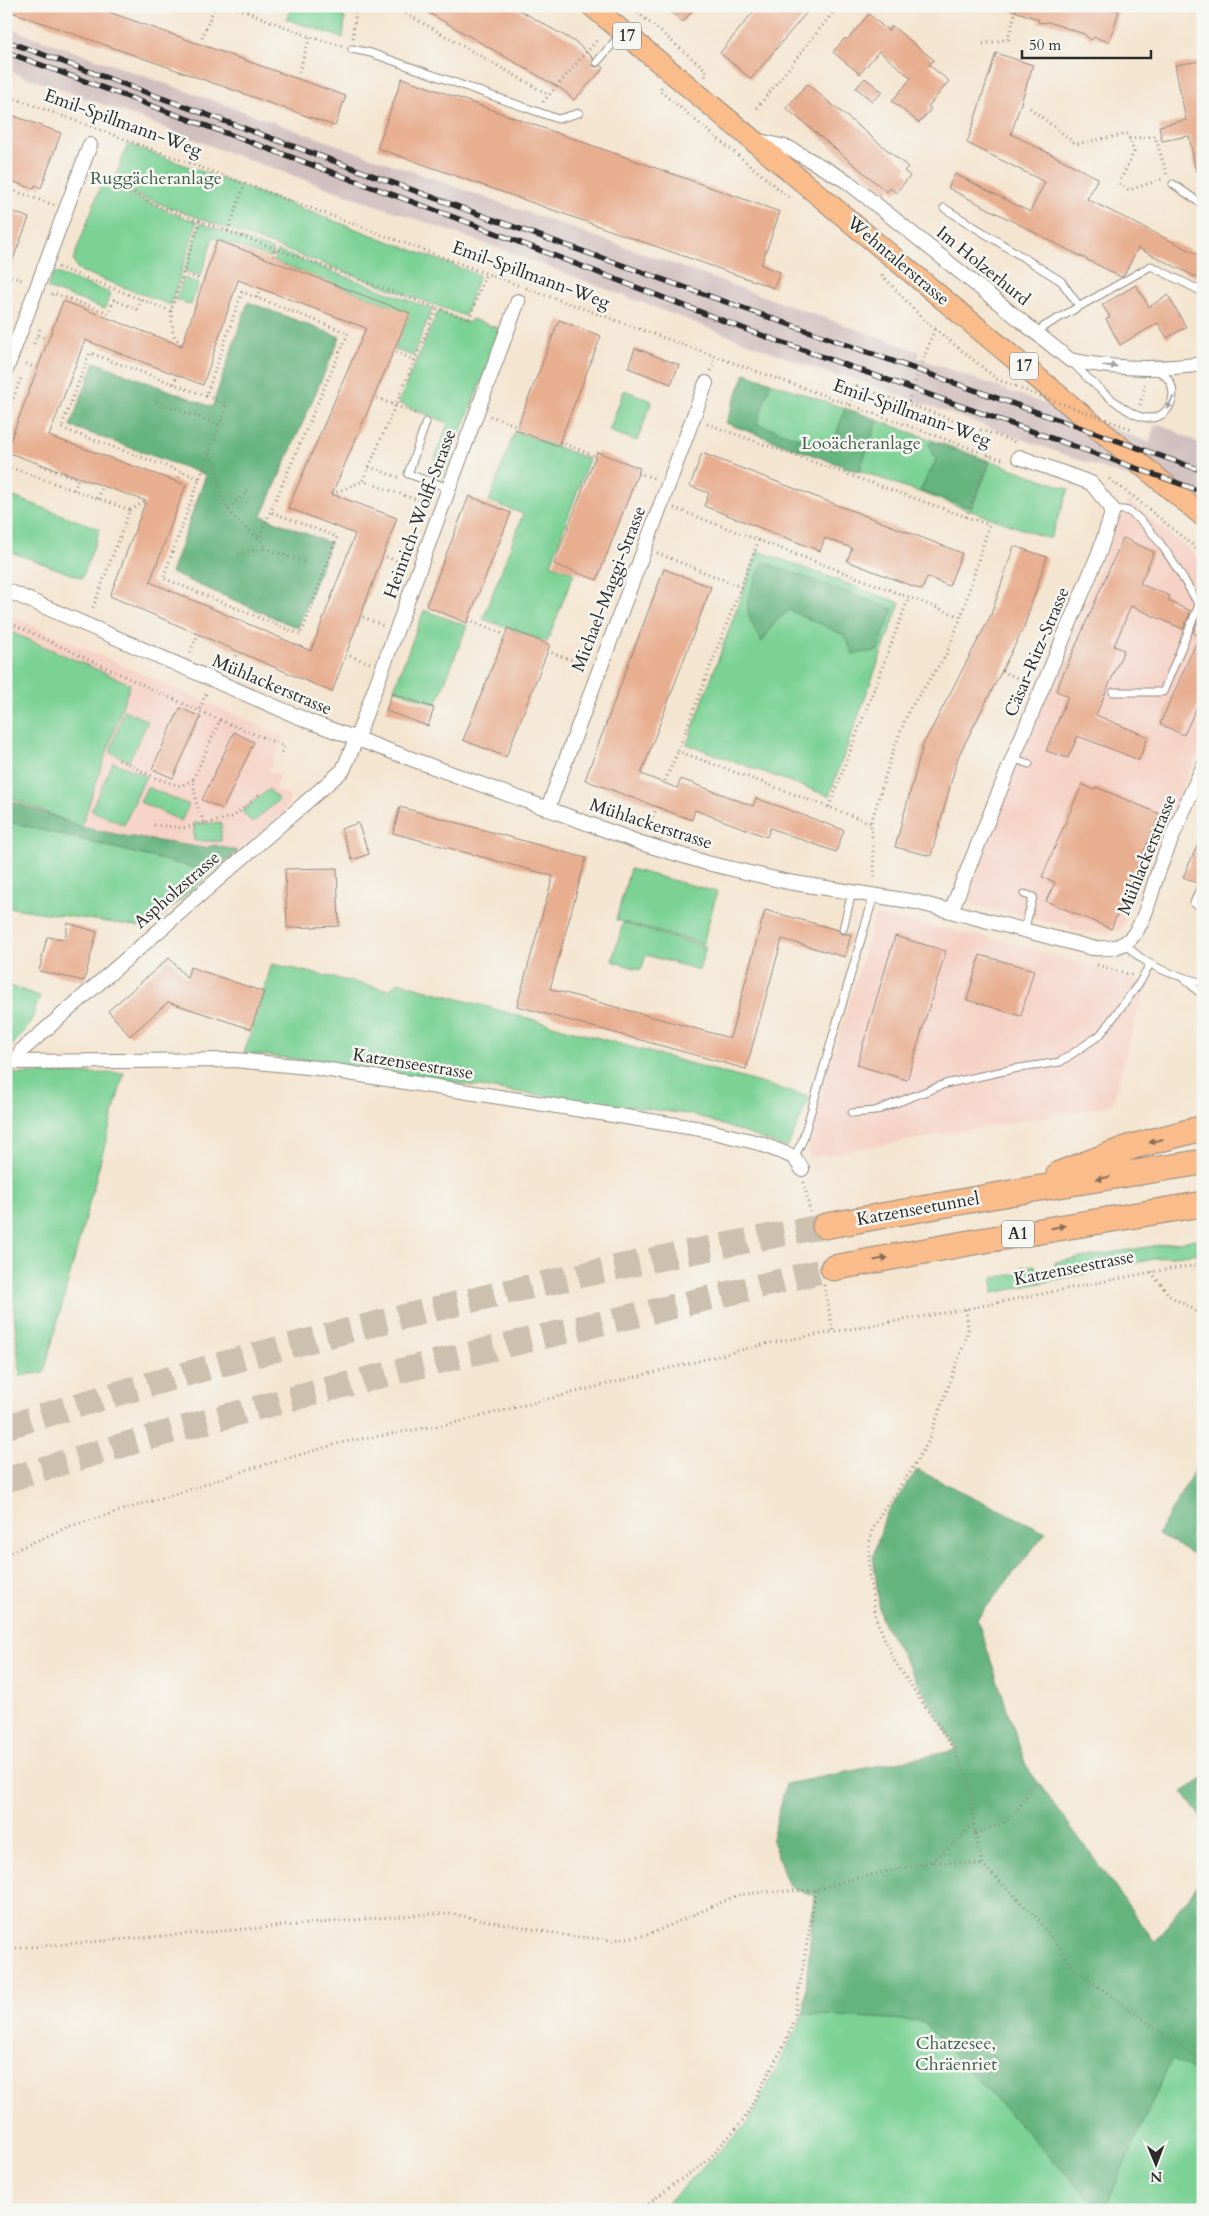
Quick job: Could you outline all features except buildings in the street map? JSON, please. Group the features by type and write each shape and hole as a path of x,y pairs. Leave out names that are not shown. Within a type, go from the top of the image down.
{"highway":[{"path":"1010,1193 1131,1147 1203,1128"},
{"name":"A1","path":"1010,1193 1203,1162"},
{"name":"Katzenseetunnel","path":"825,1226 1010,1193"},
{"name":"A1","path":"833,1268 974,1242 1203,1204"}],"main road":[{"name":"Wehntalerstrasse","path":"592,6 1203,516"}],"street":[{"name":"Im Holzerhurd","path":"754,140 789,148 848,182 1070,360 1092,365 1150,368 1203,364"},
{"path":"6,370 90,145"},
{"name":"Heinrich-Wolff-Strasse","path":"356,740 518,301"},
{"name":"Michael-Maggi-Strasse","path":"548,808 706,383"},
{"path":"1021,451 1091,483 1112,510"},
{"name":"Cäsar-Ritz-Strasse","path":"951,911 1099,553 1112,510"},
{"name":"Mühlackerstrasse","path":"6,590 266,704 356,740 641,843 707,863 788,882 916,902 1024,932 1092,948 1106,949 1125,943 1137,930 1160,868 1203,767"},
{"name":"Aspholzstrasse","path":"10,1062 343,770 356,740"},
{"name":"Katzenseestrasse","path":"10,1062 235,1060 317,1068 701,1129 759,1143 794,1157"},
{"path":"794,1157 802,1169"}],"lane":[{"path":"597,62 623,32"},
{"path":"352,49 371,53 558,119 580,113"},
{"path":"1173,184 1203,205"},
{"path":"944,208 1061,281 1080,306"},
{"path":"1037,335 1043,327 1151,266 1203,292"},
{"path":"1070,360 1085,378 1138,416 1149,418 1158,416 1168,409 1174,397 1173,385 1169,379 1161,372 1150,368"},
{"path":"426,422 408,474 449,488"},
{"path":"1112,510 1126,510 1162,545 1199,604 1163,692 1113,692"},
{"path":"1013,758 1029,764"},
{"path":"1201,886 1194,903 1203,907"},
{"path":"843,929 852,892"},
{"path":"1024,894 1033,897 1024,932"},
{"path":"794,1157 802,1142 874,895"},
{"path":"1125,943 1134,955 1150,964 1184,978 1203,983"},
{"path":"852,1113 875,1111 944,1084 1014,1069 1060,1062 1100,1035 1140,982 1150,964"},
{"path":"1184,978 1203,996"}],"path":[{"path":"202,38 215,6"},
{"path":"233,6 310,37 352,49 356,6"},
{"path":"393,6 549,95"},
{"path":"630,6 706,70"},
{"path":"757,108 838,6"},
{"path":"983,44 1008,39 1017,6"},
{"path":"299,72 310,37"},
{"path":"534,112 598,39"},
{"path":"660,91 794,202"},
{"name":"Emil-Spillmann-Weg","path":"6,95 486,273 1000,459 1021,451"},
{"path":"1030,108 1076,144 1128,134 1129,140 1134,152 1120,183 1129,190 1168,178 1155,136 1129,140"},
{"path":"80,171 136,193 151,203 469,320 486,273"},
{"path":"228,230 245,183"},
{"path":"6,188 66,210"},
{"path":"182,346 173,334 171,311 200,221"},
{"path":"272,261 276,248"},
{"path":"46,262 171,311"},
{"path":"877,270 908,305 998,380 1132,429"},
{"path":"183,273 200,279"},
{"path":"257,298 261,288"},
{"path":"206,396 242,292 348,333 259,538"},
{"path":"50,301 52,293 109,313 114,300 137,309 141,299"},
{"path":"363,481 437,308"},
{"path":"41,324 37,336 46,338"},
{"path":"922,363 935,328"},
{"path":"396,352 414,360"},
{"path":"199,478 61,428 90,353 228,404 199,478 164,578 301,635 337,537 271,512"},
{"path":"26,364 35,368"},
{"path":"174,384 177,375"},
{"path":"915,382 917,377"},
{"path":"1138,416 1142,392 1148,379 1169,379"},
{"path":"850,405 857,386 908,404 1021,451"},
{"path":"908,404 910,396"},
{"path":"377,398 420,416"},
{"path":"157,402 220,425"},
{"path":"477,412 518,426"},
{"path":"693,419 989,525 961,617 946,655 909,710 893,751 871,823 875,880"},
{"path":"560,442 595,456"},
{"path":"209,454 214,459 218,473 219,489 231,513 259,538 265,548"},
{"path":"966,517 989,455"},
{"path":"6,466 130,510"},
{"path":"41,466 78,479 74,490"},
{"path":"369,467 396,478"},
{"path":"177,482 181,472"},
{"path":"332,494 363,481 442,509"},
{"path":"98,499 102,488"},
{"path":"229,509 248,490"},
{"path":"92,610 130,510 146,502"},
{"path":"662,503 961,617"},
{"path":"665,781 758,540"},
{"path":"238,554 265,548 306,563"},
{"path":"645,549 741,587"},
{"path":"386,557 418,570"},
{"path":"829,807 909,597"},
{"path":"363,617 397,630"},
{"path":"468,620 505,635"},
{"path":"6,621 220,720 284,746 280,756"},
{"path":"190,652 196,637"},
{"path":"548,651 599,670"},
{"path":"230,670 236,655"},
{"path":"350,656 383,668"},
{"path":"1002,671 1042,690"},
{"path":"199,710 206,694"},
{"path":"205,824 197,806 193,780 220,720"},
{"path":"678,751 871,823"},
{"path":"119,760 158,779 180,786 193,780"},
{"path":"154,825 183,828 232,817 260,794"},
{"path":"650,826 656,809"},
{"path":"1151,1272 1203,1264"},
{"name":"Katzenseestrasse","path":"974,1821 968,1779 953,1748 895,1662 877,1621 871,1595 868,1557 872,1531 877,1519 920,1457 939,1416 966,1338 968,1329 966,1309 1151,1272 1170,1296 1203,1315"},
{"path":"6,1554 68,1527 191,1490 250,1469 344,1442 454,1423 770,1343 833,1332"},
{"path":"976,1833 999,1826 1014,1815 1035,1782"},
{"path":"974,1821 983,1866 1036,1917 1076,1970 1203,2063"},
{"path":"932,1862 959,1840 974,1821"},
{"path":"6,1949 427,1914 451,1914 570,1936 612,1940 648,1935 738,1896 764,1892 816,1890 932,1862 964,1863 983,1866"},
{"path":"642,2210 671,2186 704,2164 743,2121 786,2041 794,2018 816,1890"}],"shaded area":[{"path":"6,27 920,352 918,358 1149,442 1155,426 1160,424 1203,445 1203,504 840,374 838,377 517,255 232,154 116,109 6,70"},
{"path":"1129,500 1203,562 1203,742 1122,927 1106,935 1070,930 1070,925 1040,921 972,904 969,886 970,877"},
{"path":"6,614 284,737 268,771 279,775 274,790 291,796 284,812 238,851 214,845 205,848 125,836 81,827 130,684 6,630"},
{"path":"875,916 1003,940 1146,984 1112,1105 808,1158 809,1135"}],"green space":[{"path":"292,6 326,6 345,18 343,38 286,19"},
{"name":"Ruggächeranlage","path":"128,144 479,275 465,316 112,186"},
{"path":"102,183 197,222 171,305 78,270 73,260"},
{"path":"200,223 273,250 270,258 213,237 201,276 185,271"},
{"path":"277,251 432,309 413,356 394,349 410,313 273,261"},
{"path":"54,272 110,293 105,309 47,288"},
{"path":"183,278 199,283 191,305 176,300"},
{"path":"248,302 340,337 262,516 330,543 298,628 171,573 206,475 70,426 95,362 212,407"},
{"path":"438,311 469,323 472,319 500,329 501,332 442,480 429,475 448,423 398,403"},
{"name":"Looächeranlage","path":"745,373 1069,489 1050,539 726,423"},
{"path":"745,373 771,382 757,424 832,449 845,408 878,420 859,472 726,423"},
{"path":"624,390 652,401 637,441 609,431"},
{"path":"515,431 589,459 551,564 574,573 547,642 483,619 523,514 489,501"},
{"path":"932,442 990,463 972,508 920,491 936,460 929,444"},
{"path":"11,496 100,529 82,578 6,550 6,509"},
{"path":"758,551 900,603 829,796 687,744"},
{"path":"763,562 893,609 877,651 853,654 844,635 789,610 776,621 762,642 750,619 748,602"},
{"path":"424,610 467,626 436,705 394,689"},
{"path":"6,630 130,684 81,827 6,796"},
{"path":"124,710 148,721 129,761 110,752"},
{"path":"113,762 146,776 124,825 91,810"},
{"path":"147,787 189,805 181,821 140,802"},
{"path":"269,789 279,800 252,823 242,811"},
{"path":"6,799 81,827 125,836 205,848 214,845 238,851 212,872 6,821"},
{"path":"6,821 212,872 148,928 6,907"},
{"path":"194,823 221,823 221,841 194,841"},
{"path":"630,869 717,892 703,944 616,920"},
{"path":"623,923 706,947 699,970 646,955 641,970 612,961"},
{"path":"272,964 389,990 398,982 810,1097 787,1148 695,1115 500,1090 319,1062 244,1053"},
{"path":"6,985 40,996 30,1024 6,1053"},
{"path":"124,1073 44,1372 20,1376 6,1224 6,1074"},
{"path":"1203,1238 1203,1253 1163,1257 993,1293 993,1278 1022,1273 1022,1267 1035,1265 1037,1273 1055,1269 1055,1262"},
{"path":"1203,1455 1203,1560 1158,1534"},
{"path":"917,1470 1046,1532 977,1619 1026,1766 1155,1942 1202,1879 1203,1873 1203,2077 1172,2058 1104,2210 1100,2210 922,2021 804,2014 814,1896 788,1885 772,1839 786,1784 957,1750 881,1619 873,1556 886,1514"},
{"path":"1203,1779 1203,1820 1182,1792"},
{"name":"Chatzesee, Chräenriet","path":"814,1896 1203,2052 1203,2210 660,2210 749,2122 804,2014"}],"tunnel":[{"path":"6,1427 310,1340 618,1267 825,1226"},
{"path":"6,1480 216,1419 322,1391 833,1268"}],"railway":[{"path":"6,41 489,218 1203,471"},
{"path":"6,52 464,221 750,331 1203,492"}]}
